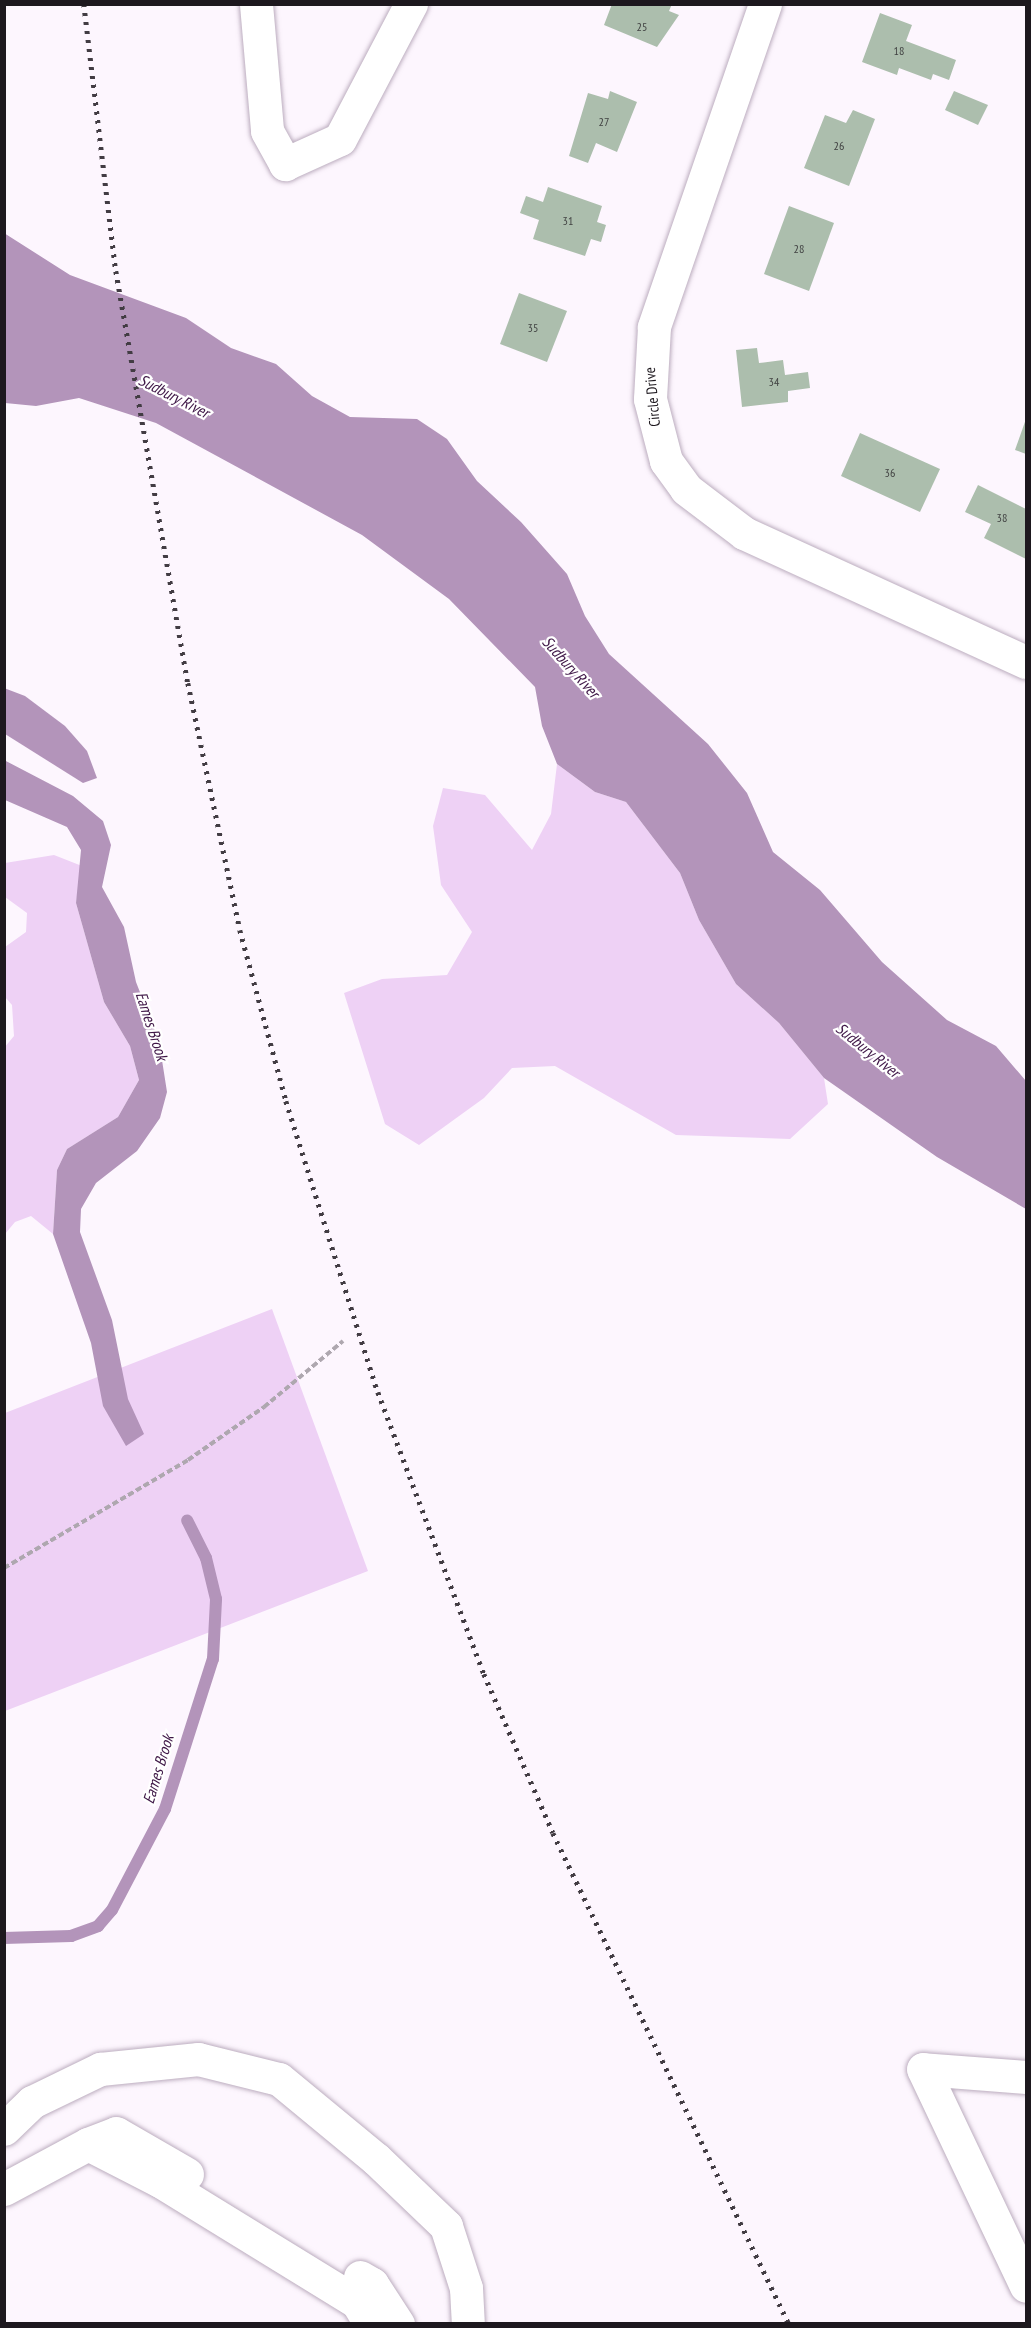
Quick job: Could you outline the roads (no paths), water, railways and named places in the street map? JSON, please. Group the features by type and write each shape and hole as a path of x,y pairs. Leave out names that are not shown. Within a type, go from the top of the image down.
{"street":[{"path":"256,4 267,131 285,164 340,139 411,4"},
{"name":"Circle Drive","path":"765,4 654,327 650,399 666,461 686,489 744,533 1026,662"},
{"path":"4,2129 32,2102 100,2070 198,2059 279,2079 376,2159 447,2226 466,2288 468,2324"},
{"path":"1026,2077 923,2069 1026,2286"},
{"path":"4,2189 88,2144 116,2133 141,2144 234,2205 372,2284 398,2324"},
{"path":"88,2144 160,2181 357,2302 370,2324"}],"water":[{"name":"Sudbury River","path":"4,233 70,275 186,318 231,348 276,364 312,396 350,417 417,419 447,439 477,481 521,522 567,574 585,616 609,654 708,744 747,793 773,852 820,890 882,962 947,1020 996,1046 1026,1081 1026,1209 937,1157 824,1078 779,1023 736,984 699,920 680,873 626,802 595,792 557,764 542,726 535,687 449,599 362,535 156,423 79,398 36,406 5,403"},
{"path":"4,688 25,696 65,726 87,751 97,778 83,783 5,734"},
{"path":"4,760 73,796 103,821 111,845 102,887 124,927 136,982 159,1041 167,1092 160,1118 137,1151 96,1183 81,1209 80,1232 112,1320 128,1399 144,1434 126,1446 103,1406 91,1343 53,1234 57,1170 67,1149 118,1117 139,1080 130,1046 104,1002 76,903 81,850 67,827 5,800"}],"waterway":[{"name":"Eames Brook","path":"4,1938 71,1936 98,1926 112,1910 165,1809 213,1659 216,1599 206,1558 187,1520"}],"railway":[{"path":"84,4 116,271 188,683 240,930 286,1101 378,1392 484,1674 553,1833 789,2324"}]}
